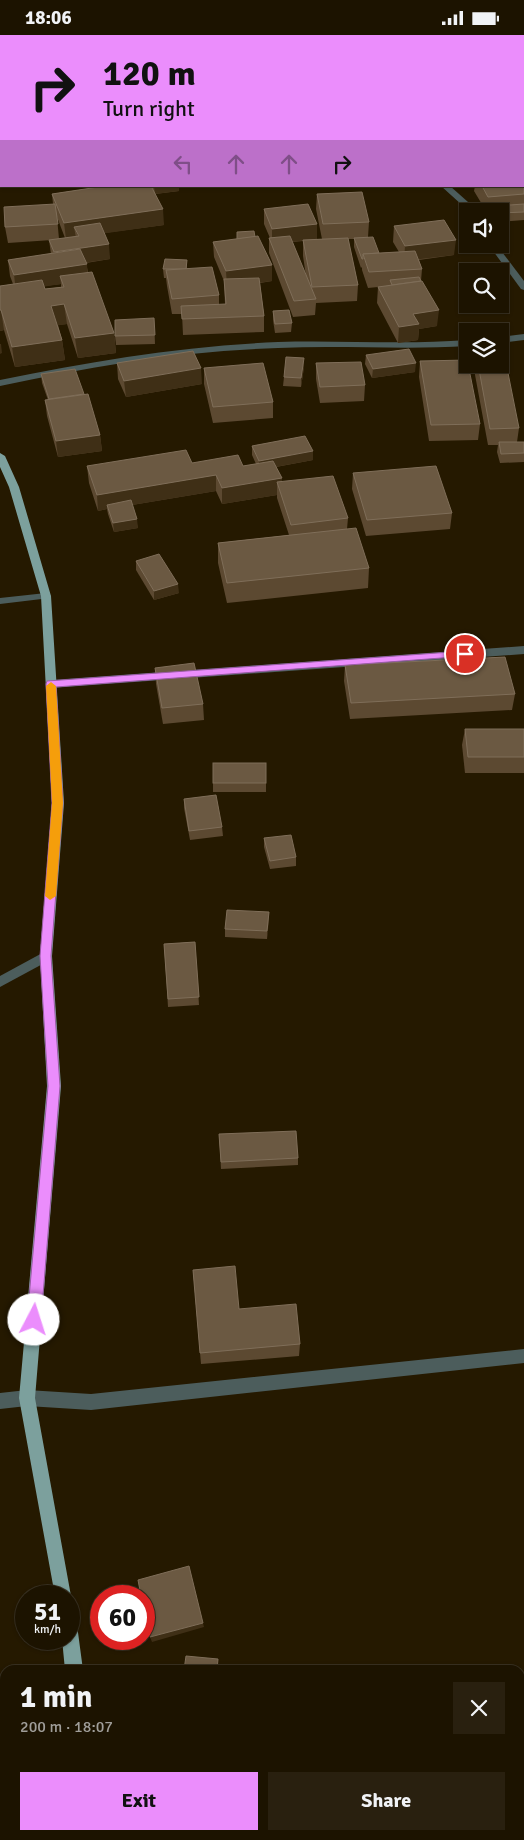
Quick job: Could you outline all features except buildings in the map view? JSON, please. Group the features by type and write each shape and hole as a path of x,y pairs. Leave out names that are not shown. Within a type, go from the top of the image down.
{"main road":[{"path":"0,456 14,487 46,596 58,803 46,956 54,1086 27,1398 61,1585"},
{"path":"72,1650 73,1665"}],"street":[{"path":"446,187 464,203"},
{"path":"499,253 524,287"},
{"path":"509,339 524,337"},
{"path":"0,383 74,367 120,360 269,346 426,346 459,344"},
{"path":"0,601 46,596"},
{"path":"51,684 524,650"},
{"path":"0,982 46,956"},
{"path":"0,1401 27,1398 92,1402 524,1356"}],"slow traffic":[{"path":"50,896 58,803 51,686"}],"route":[{"path":"34,1320 54,1086 46,956 58,803 51,684 465,654"}]}
